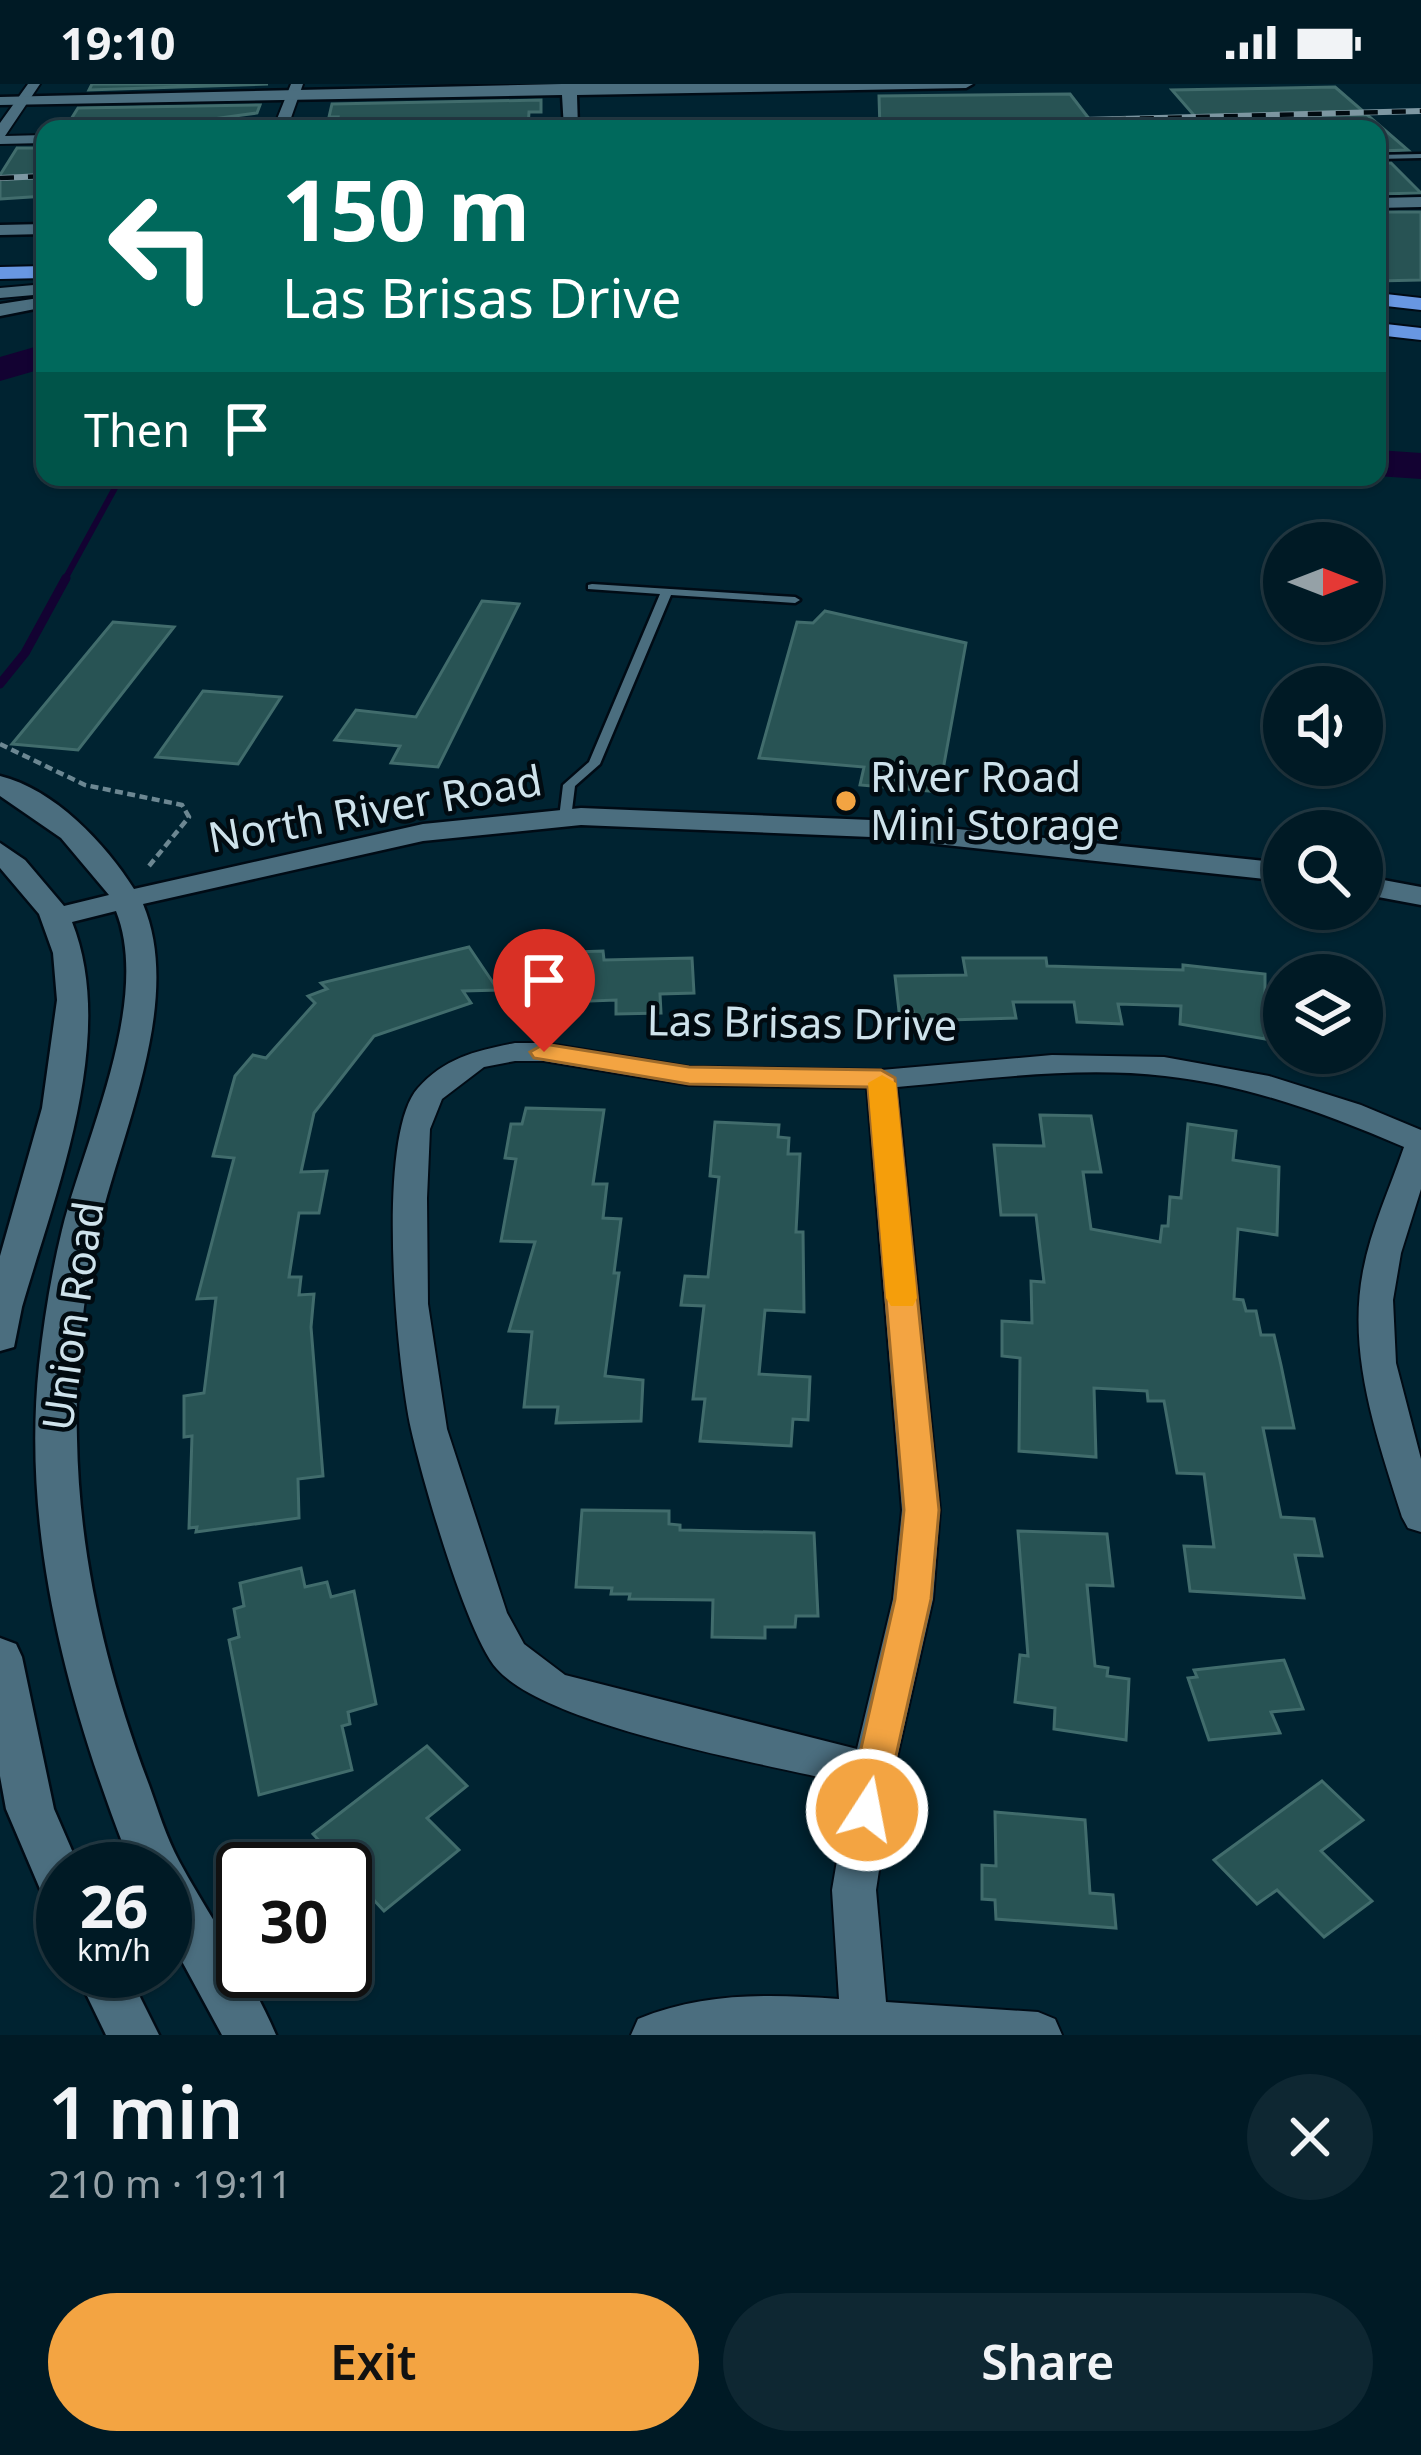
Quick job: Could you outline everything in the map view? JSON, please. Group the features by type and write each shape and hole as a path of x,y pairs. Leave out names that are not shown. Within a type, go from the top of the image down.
{"highway":[{"path":"0,253 36,253"},
{"path":"0,273 36,272"},
{"path":"1386,304 1421,308"},
{"path":"1386,330 1421,334"}],"main road":[{"path":"0,101 295,90 965,84"},
{"path":"570,87 571,120"},
{"path":"1386,203 1421,202"},
{"path":"0,230 36,229"},
{"path":"0,310 36,304"},
{"path":"0,784 77,838 115,877 128,899"},
{"name":"North River Road","path":"56,917 372,842 565,818 730,819 898,829 1044,841 1263,869"},
{"path":"0,852 56,917"},
{"path":"1383,889 1421,896"},
{"name":"Union Road","path":"128,899 141,951 139,1000 78,1237 58,1355 53,1446 65,1568 98,1712 148,1842"},
{"name":"Union Road","path":"0,1337 3,1307 57,1111 72,1036 74,984 56,917"},
{"path":"0,1657 30,1809 44,1842"},
{"path":"192,1931 250,2035"},
{"path":"114,1998 134,2035"}],"street":[{"path":"0,137 34,84"},
{"path":"283,120 295,90"},
{"path":"0,137 36,139"},
{"path":"0,293 36,290"},
{"name":"Las Brisas Drive","path":"874,1771 604,1706 551,1688 510,1656 488,1616 428,1429 411,1304 411,1198 414,1129 429,1094 474,1060 544,1052 689,1076 881,1078 1052,1064 1164,1066 1258,1083 1350,1112 1421,1143"},
{"path":"854,2030 854,1890 874,1771 913,1599 921,1510 881,1078"},
{"path":"1421,1143 1379,1270 1375,1336 1390,1414 1421,1517"},
{"path":"655,2035 746,2015 854,2030 1038,2035"}],"lane":[{"path":"1386,157 1421,156"},
{"path":"592,587 795,600"},
{"path":"565,818 569,785 595,764 667,591"}],"path":[{"path":"0,744 85,784 182,805 190,817 128,899"}],"building":[{"path":"92,84 268,84 89,90"},
{"path":"1335,87 1373,120 1198,120 1172,90"},
{"path":"1070,94 1090,120 880,120 879,96"},
{"path":"541,100 541,112 529,112 529,120 337,120 329,117 332,104"},
{"path":"260,105 257,113 212,120 70,120 78,108"},
{"path":"1386,131 1408,150 1386,151"},
{"path":"17,148 36,148 36,197 0,199 0,175"},
{"path":"1386,163 1391,163 1421,193 1386,194"},
{"path":"1386,212 1421,212 1421,280 1386,281"},
{"path":"482,601 519,604 438,767 391,763 400,746 335,740 356,710 416,717"},
{"path":"825,611 966,643 939,792 860,785 864,767 759,758 797,622 813,623"},
{"path":"113,622 174,627 78,750 12,744"},
{"path":"203,691 281,697 238,764 156,757"},
{"path":"469,947 498,990 463,991 471,1003 374,1036 314,1113 301,1172 327,1171 319,1213 299,1213 289,1277 301,1277 299,1295 314,1294 311,1327 323,1476 298,1479 299,1518 196,1532 197,1527 189,1528 192,1436 184,1437 184,1396 204,1393 216,1298 197,1299 234,1158 213,1156 235,1076 253,1055 266,1058 315,1003 308,996 327,989 321,983"},
{"path":"603,951 604,960 692,958 694,993 660,994 661,1013 616,1014 616,1000 565,1002 565,992 553,992 554,988 516,989 517,954"},
{"path":"963,958 1046,958 1047,966 1183,970 1183,965 1263,974 1263,1039 1180,1024 1181,1006 1118,1004 1122,1024 1077,1022 1074,1002 1013,1002 1016,1018 914,1021 913,1011 899,1011 895,976 966,975"},
{"path":"526,1108 604,1110 593,1184 607,1184 603,1218 621,1219 605,1376 643,1380 641,1421 556,1423 558,1407 524,1407 532,1332 509,1331 535,1242 501,1241 516,1159 505,1158 511,1124 522,1124"},
{"path":"1040,1115 1091,1116 1101,1172 1083,1172 1091,1229 1160,1242 1162,1226 1168,1226 1170,1197 1181,1198 1188,1124 1236,1131 1233,1160 1279,1167 1277,1235 1238,1229 1234,1299 1243,1300 1246,1311 1256,1311 1261,1335 1274,1335 1294,1428 1263,1428 1281,1517 1314,1519 1322,1556 1295,1555 1304,1598 1190,1591 1184,1546 1214,1547 1204,1474 1177,1473 1164,1401 1148,1401 1147,1391 1094,1388 1096,1457 1019,1451 1020,1358 1002,1356 1002,1321 1032,1323 1031,1281 1044,1282 1036,1215 1001,1215 994,1145 1044,1146"},
{"path":"715,1122 779,1125 778,1137 789,1138 788,1154 800,1154 796,1232 803,1232 804,1312 765,1310 759,1374 810,1377 808,1420 793,1419 791,1446 700,1441 705,1399 693,1399 704,1306 681,1305 685,1276 708,1277 719,1177 710,1176"},
{"path":"582,1510 669,1511 669,1524 680,1525 680,1530 814,1533 818,1616 796,1616 795,1627 765,1627 765,1638 712,1637 713,1600 629,1599 630,1594 611,1594 612,1588 576,1587"},
{"path":"1018,1531 1107,1534 1113,1586 1087,1585 1095,1666 1108,1668 1107,1676 1129,1679 1126,1740 1054,1729 1055,1708 1015,1702 1020,1655 1028,1656"},
{"path":"301,1568 305,1587 327,1582 331,1597 354,1591 376,1704 348,1712 350,1724 342,1726 352,1770 259,1795 229,1640 239,1637 234,1609 244,1606 240,1583"},
{"path":"1284,1660 1303,1709 1271,1712 1280,1733 1209,1740 1188,1678 1197,1677 1194,1670"},
{"path":"427,1746 467,1786 427,1818 459,1850 384,1911 372,1898 372,1842 320,1842 313,1834"},
{"path":"1322,1781 1363,1820 1321,1851 1372,1901 1324,1937 1277,1890 1257,1904 1214,1860"},
{"path":"995,1812 1085,1820 1090,1893 1113,1895 1116,1928 996,1919 995,1900 982,1899 982,1865 996,1866"}],"waterway":[{"path":"0,369 36,359"},
{"path":"1386,464 1421,466"},
{"path":"64,581 116,486"},
{"path":"0,684 25,653 66,578"}],"railway":[{"path":"1084,120 1421,111"},
{"path":"0,178 36,176"}],"slow traffic":[{"path":"882,1083 902,1298"}],"place":[{"name":"River Road Mini Storage","path":"846,801"}],"route":[{"path":"544,1052 689,1076 881,1078 921,1510 913,1599 867,1810"}]}
